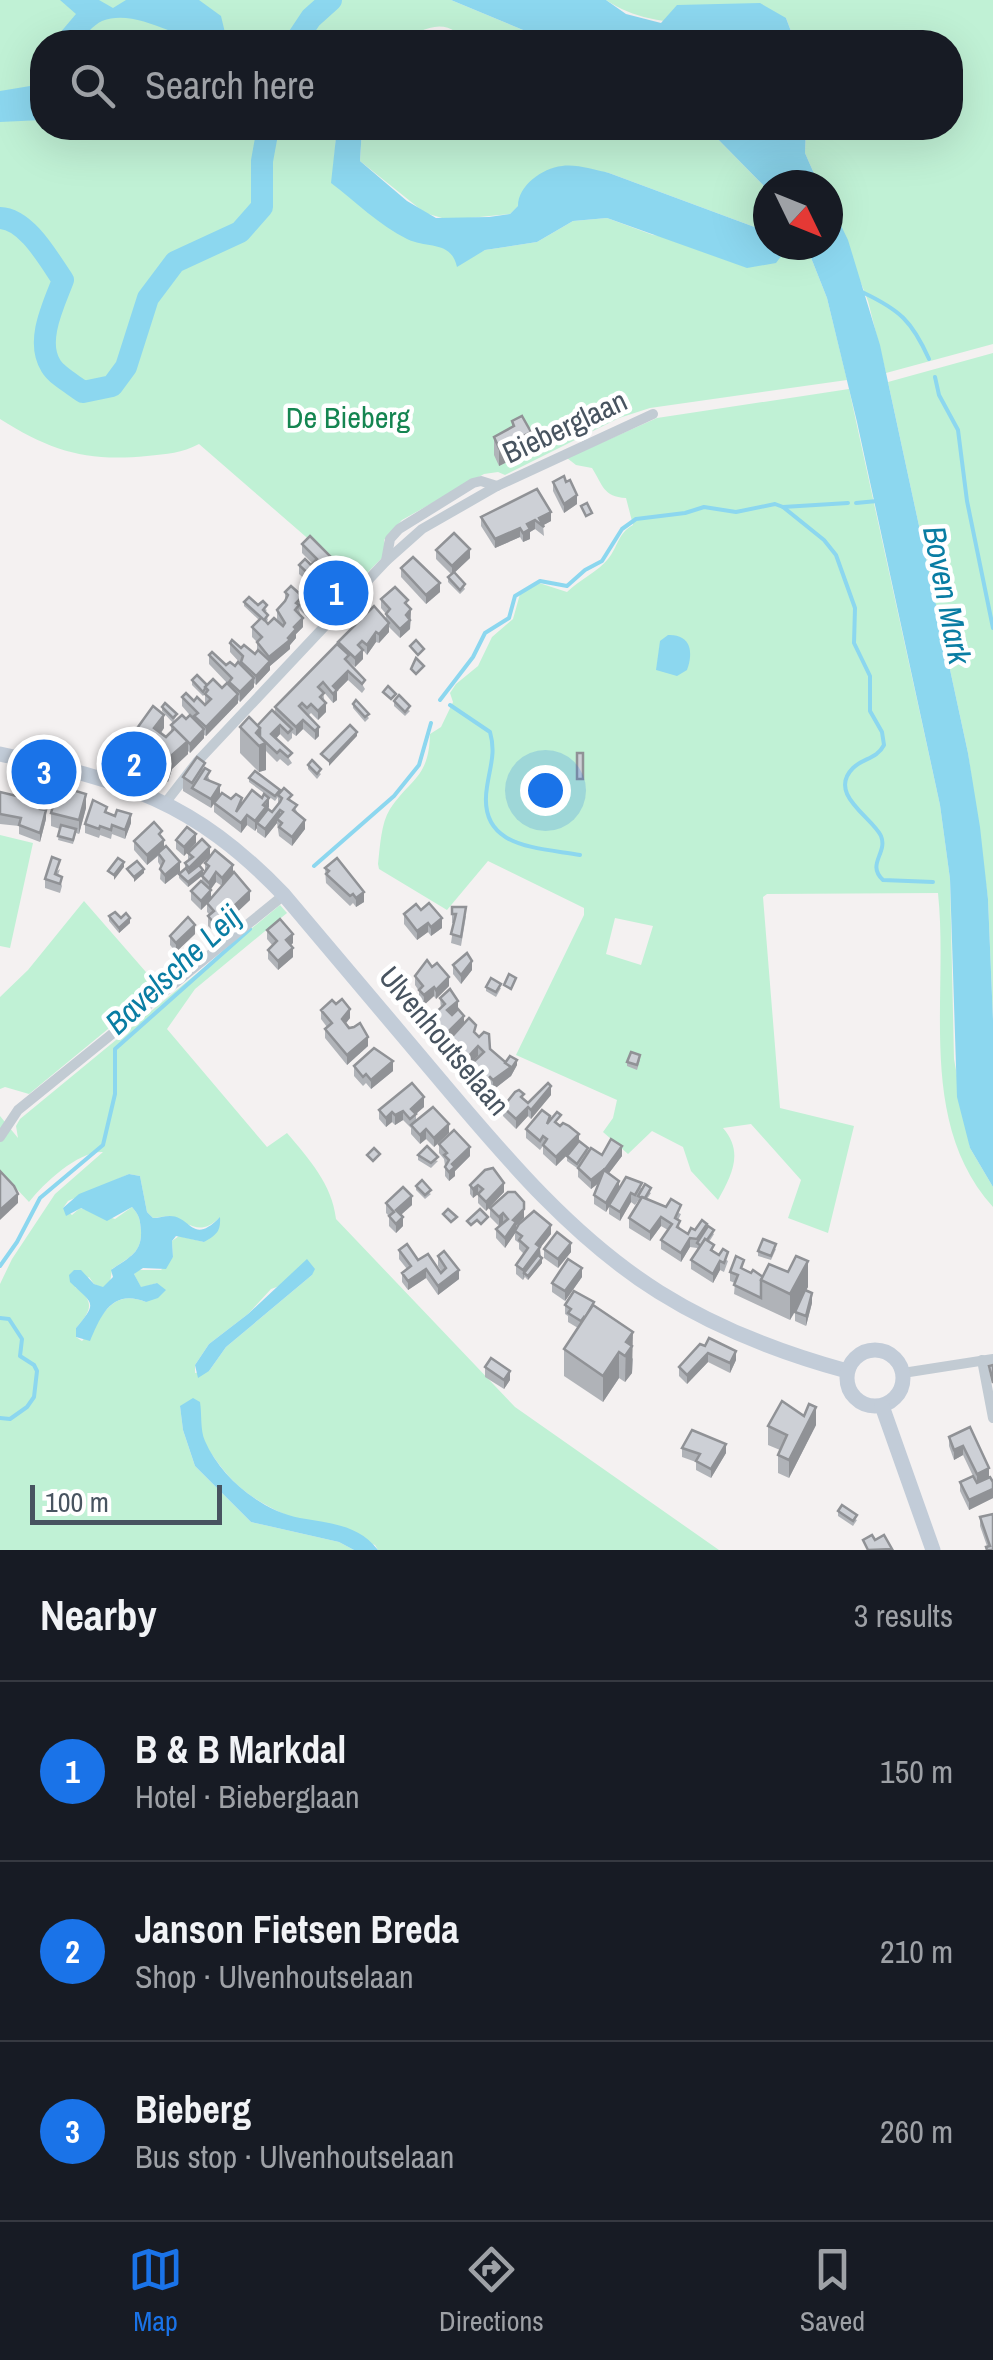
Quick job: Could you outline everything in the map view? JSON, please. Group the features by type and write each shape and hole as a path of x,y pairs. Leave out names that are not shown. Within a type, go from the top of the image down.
{"main road":[{"name":"Ulvenhoutselaan","path":"0,754 89,774 166,802 219,835 284,895 522,1177 597,1244 656,1290 732,1332 787,1354 847,1371"},
{"path":"877,1350 896,1359 903,1373 897,1396 882,1406 865,1405 852,1396 847,1384 847,1371 858,1356 877,1350"},
{"path":"882,1406 933,1550"}],"street":[{"name":"Bieberglaan","path":"166,802 197,762 386,561 422,529 497,486 653,414"},
{"path":"0,1136 18,1110 284,895"},
{"path":"903,1373 987,1360 993,1418"}],"green space":[{"name":"De Bieberg","path":"0,0 451,0 523,30 30,30 30,140 336,140 332,183 467,258 485,250 537,242 573,221 607,218 653,235 753,246 753,260 812,260 827,298 847,380 650,408 619,418 505,475 484,474 402,520 384,540 387,553 358,582 199,444 168,454 105,457 70,452 0,419"},
{"path":"606,0 993,0 993,344 886,373 868,301 843,237 843,170 812,170 805,153 806,140 963,140 963,30 790,30 786,18 693,23 648,18"},
{"path":"361,140 719,140 753,175 753,226 609,173 562,166 510,214 449,220 425,213 360,161"},
{"path":"993,353 993,1020 988,899 968,753 888,382"},
{"path":"849,389 940,805 950,879 954,1059 970,1148 993,1187 993,1207 969,1173 953,1136 945,1098 938,893 763,897 780,1108 854,1126 828,1233 788,1218 801,1180 751,1124 723,1128 733,1146 734,1164 718,1200 691,1171 683,1147 652,1131 628,1154 603,1132 613,1118 617,1100 516,1055 584,908 488,861 447,910 379,869 381,835 387,815 422,769 430,734 441,727 453,702 450,693 478,666 492,637 513,619 520,594 536,582 567,592 604,563 633,525 626,498 608,493 592,468 576,465 567,458 657,418","holes":["615,918 653,926 641,965 606,954"]},
{"path":"0,835 33,843 10,948 0,946"},
{"path":"84,901 159,987 29,1094 0,1089 0,997 28,970"},
{"path":"280,905 287,913 195,989 167,1029 267,1147 287,1133 325,1183 336,1219 515,1407 719,1550 378,1550 375,1545 291,1517 246,1492 218,1463 180,1406 195,1466 251,1522 339,1542 354,1550 0,1550 0,1284 55,1194 103,1152 73,1162 29,1202 0,1171 0,1116 18,1138 16,1126","holes":["129,1174 140,1176 147,1212 153,1218 169,1216 200,1228 219,1218 204,1242 179,1236 172,1241 173,1257 161,1270 137,1270 134,1274 141,1288 157,1283 146,1302 115,1302 82,1341 76,1337 76,1328 89,1307 86,1297 75,1287 89,1277 103,1288 110,1283 112,1269 139,1245 140,1224 132,1207 115,1219 80,1208 72,1215 63,1208 68,1201","312,1275 226,1347 209,1371 195,1373 195,1365 209,1344 248,1314 271,1289"]}],"water":[{"path":"60,0 99,0 113,8 126,0 199,0 221,16 224,30 168,30 117,18 102,21 91,30 62,30 76,14"},
{"path":"451,0 606,0 626,14 661,23 677,5 760,3 786,18 790,30 523,30"},
{"path":"30,86 30,121 0,122 0,91"},
{"path":"336,140 361,140 360,161 407,201 436,218 510,214 532,179 554,167 574,166 609,173 753,226 753,260 778,260 747,268 607,218 573,221 537,242 485,250 457,267 444,249 415,242 377,220 331,183"},
{"path":"719,140 806,140 805,153 812,170 753,170 753,175"},
{"path":"843,230 880,345 968,753 980,827 988,899 993,1020 993,1187 970,1148 957,1097 950,879 940,805 827,298 812,260 843,260"},
{"path":"668,635 681,637 690,650 687,670 677,676 656,670 660,641"},
{"path":"129,1174 140,1176 147,1212 153,1218 177,1217 203,1229 220,1217 220,1226 204,1242 176,1236 172,1241 173,1257 166,1269 143,1268 134,1274 141,1287 157,1283 166,1290 146,1302 116,1301 109,1306 90,1341 76,1337 76,1328 88,1313 90,1303 70,1282 69,1275 81,1270 94,1284 103,1287 113,1277 111,1270 136,1250 141,1239 140,1221 132,1207 107,1221 81,1208 66,1216 63,1208 79,1194"},
{"path":"307,1259 315,1269 312,1275 226,1347 209,1371 198,1378 195,1365 209,1344"},
{"path":"193,1398 200,1402 203,1437 212,1455 244,1491 286,1514 353,1530 378,1550 354,1550 339,1542 251,1522 195,1466 180,1406"}],"building":[{"path":"522,416 531,432 499,448 494,437 514,426 512,421"},
{"path":"564,476 577,495 564,504 553,482"},
{"path":"537,489 551,512 539,518 544,527 535,520 527,524 530,529 523,533 520,528 495,539 481,517"},
{"path":"587,503 592,513 586,516 581,506"},
{"path":"454,533 470,549 452,566 436,550"},
{"path":"310,536 330,556 324,563 332,571 341,566 351,576 326,602 320,595 310,610 299,600 295,610 303,618 294,627 290,640 269,657 257,642 262,637 252,627 262,617 268,624 274,618 283,626 277,610 288,595 285,592 291,586 301,595 317,582 299,565 305,559 311,565 317,559 302,544"},
{"path":"413,557 440,583 426,595 401,568"},
{"path":"454,572 465,584 460,590 448,577"},
{"path":"395,587 411,609 406,615 410,620 400,629 386,614 390,609 381,599"},
{"path":"249,597 258,605 263,601 267,605 264,620 244,602"},
{"path":"374,606 389,623 367,645 362,641 358,645 363,650 355,658 338,642"},
{"path":"232,640 255,654 258,650 270,661 256,676 241,662 243,656 230,643"},
{"path":"416,640 424,649 418,655 410,646"},
{"path":"337,644 365,680 362,684 348,671 333,686 337,690 333,694 323,682 318,687 326,703 318,711 311,704 307,708 302,703 299,706 319,727 315,731 303,720 296,727 275,707"},
{"path":"212,652 226,665 230,662 235,666 238,662 254,678 240,692 209,655"},
{"path":"416,658 424,666 416,674 411,669"},
{"path":"197,675 207,685 203,692 192,680"},
{"path":"213,679 222,688 227,683 238,694 206,727 182,697 186,693 205,705 211,699 205,694 205,687"},
{"path":"388,686 396,694 391,699 383,692"},
{"path":"399,695 410,706 405,712 394,701"},
{"path":"356,700 369,714 365,717 353,704"},
{"path":"165,703 177,714 173,718 162,707"},
{"path":"153,706 164,715 154,728 166,737 175,728 188,741 172,755 168,768 147,761 154,740 148,739 138,758 126,754 125,745"},
{"path":"272,710 292,729 288,733 280,725 271,734 292,753 288,757 280,750 277,753 260,737 257,726"},
{"path":"182,715 186,719 190,715 204,729 190,744 171,725"},
{"path":"249,717 260,728 256,733 266,743 259,746 240,727"},
{"path":"350,725 357,732 329,761 321,754"},
{"path":"143,749 150,752 147,765 138,762"},
{"path":"577,753 583,753 583,779 577,779"},
{"path":"197,757 205,763 192,783 183,777"},
{"path":"312,760 321,769 317,774 308,765"},
{"path":"205,768 210,771 205,779 220,785 211,799 192,788"},
{"path":"255,771 280,790 275,796 249,778"},
{"path":"59,786 86,794 79,820 51,813"},
{"path":"284,788 292,795 288,799 297,805 293,810 305,820 292,837 279,827 282,823 277,819 283,812 280,810 265,829 257,823 280,802 282,798 278,795"},
{"path":"252,790 269,798 255,821 247,815 241,823 214,803 222,793 231,799 236,794 242,798 236,812"},
{"path":"0,792 29,799 46,810 40,833 19,825 21,818 0,814"},
{"path":"93,800 115,816 117,810 131,814 125,830 112,825 111,830 85,824"},
{"path":"154,822 164,840 147,855 134,841"},
{"path":"61,825 76,829 73,840 58,836"},
{"path":"187,827 196,834 184,847 176,840"},
{"path":"202,839 210,847 189,868 185,863 193,857 188,853"},
{"path":"166,846 180,862 165,875 160,869 164,861 158,853"},
{"path":"215,850 233,865 222,878 216,872 209,883 202,876 209,866 205,863"},
{"path":"52,857 60,860 55,874 62,877 60,884 45,879"},
{"path":"118,858 124,862 114,875 108,871"},
{"path":"337,858 364,892 356,898 326,874 329,871 325,868"},
{"path":"137,861 144,869 134,877 127,869"},
{"path":"199,865 203,870 188,882 179,874 186,868 189,873"},
{"path":"234,872 250,891 215,924 208,916 214,911 207,903"},
{"path":"201,881 211,890 201,901 191,891"},
{"path":"429,903 442,918 417,931 404,914 416,904 421,910"},
{"path":"452,907 466,907 461,937 451,934 456,914 452,914"},
{"path":"115,912 121,918 126,913 130,918 119,928 109,916"},
{"path":"188,917 195,925 176,943 170,936"},
{"path":"280,919 293,934 286,940 293,948 278,961 268,950 277,941 267,930"},
{"path":"467,953 472,961 461,975 453,965"},
{"path":"427,960 432,967 437,963 449,977 424,995 415,976"},
{"path":"509,974 516,978 511,989 504,985"},
{"path":"491,978 501,984 496,992 486,987"},
{"path":"450,989 458,1001 447,1010 452,1015 458,1009 464,1016 441,1035 428,1020 445,1004 440,998"},
{"path":"342,999 350,1009 342,1019 349,1028 360,1023 368,1037 347,1055 325,1029 332,1023 321,1010 332,1000 336,1004"},
{"path":"469,1018 476,1025 474,1032 479,1037 484,1032 489,1034 490,1049 511,1067 484,1083 469,1066 484,1052 478,1046 465,1060 447,1042"},
{"path":"374,1048 393,1061 371,1080 354,1066"},
{"path":"631,1052 640,1055 637,1065 627,1062"},
{"path":"510,1056 517,1060 511,1069 505,1063"},
{"path":"412,1083 424,1097 411,1109 416,1114 410,1119 403,1111 395,1115 392,1112 386,1118 379,1110"},
{"path":"548,1083 551,1086 531,1110 528,1107 516,1119 503,1107 519,1090 528,1103"},
{"path":"433,1107 449,1124 434,1138 426,1129 420,1135 411,1125"},
{"path":"542,1110 550,1116 547,1124 557,1112 561,1115 555,1122 579,1134 556,1157 543,1145 547,1139 543,1136 540,1141 526,1129"},
{"path":"454,1130 470,1147 449,1172 445,1167 447,1153 439,1144"},
{"path":"611,1139 622,1146 591,1180 578,1168 591,1148 602,1155"},
{"path":"579,1141 588,1148 577,1164 567,1156"},
{"path":"427,1146 438,1157 431,1163 418,1155"},
{"path":"374,1148 380,1154 373,1161 367,1155"},
{"path":"493,1168 504,1183 486,1202 478,1194 483,1189 470,1185 485,1170"},
{"path":"604,1170 619,1181 606,1203 594,1195"},
{"path":"0,1171 18,1194 0,1210"},
{"path":"626,1177 642,1183 620,1212 609,1205"},
{"path":"422,1180 431,1190 425,1195 416,1186"},
{"path":"645,1184 651,1188 642,1198 638,1196"},
{"path":"403,1187 412,1196 396,1210 403,1217 396,1224 389,1216 394,1212 386,1203"},
{"path":"508,1192 515,1192 524,1202 524,1209 513,1220 516,1222 505,1238 496,1229 508,1219 490,1208"},
{"path":"642,1197 666,1207 671,1199 681,1205 675,1218 680,1221 677,1227 688,1234 702,1220 707,1224 697,1239 690,1238 681,1253 661,1240 672,1224 661,1217 650,1232 629,1218"},
{"path":"448,1209 457,1217 451,1222 443,1214"},
{"path":"480,1209 488,1217 481,1224 477,1220 471,1225 467,1221"},
{"path":"534,1211 551,1225 523,1270 516,1265 528,1248 515,1231"},
{"path":"708,1226 714,1230 701,1246 697,1243"},
{"path":"557,1232 571,1243 558,1259 544,1249"},
{"path":"705,1239 719,1255 723,1249 728,1252 713,1274 691,1260"},
{"path":"763,1239 776,1244 771,1256 758,1251"},
{"path":"407,1244 418,1260 428,1254 441,1273 446,1268 438,1256 444,1251 459,1270 438,1286 426,1269 408,1281 402,1273 411,1266 399,1250"},
{"path":"538,1255 542,1258 528,1276 524,1273"},
{"path":"736,1256 744,1260 741,1268 763,1277 761,1298 734,1285 738,1275 730,1272"},
{"path":"796,1256 808,1261 790,1294 761,1280 769,1264 788,1272"},
{"path":"568,1259 582,1268 565,1291 552,1283"},
{"path":"805,1290 812,1293 806,1316 795,1312"},
{"path":"574,1291 594,1302 581,1321 568,1313 571,1309 565,1305"},
{"path":"593,1305 633,1332 626,1342 632,1346 625,1356 619,1352 603,1376 564,1349"},
{"path":"709,1338 736,1351 730,1363 708,1353 687,1375 679,1367"},
{"path":"491,1358 510,1371 504,1380 485,1367"},
{"path":"782,1401 804,1416 809,1404 816,1407 789,1460 778,1455 787,1435 768,1426"},
{"path":"970,1427 989,1468 977,1474 963,1446 954,1450 949,1437"},
{"path":"692,1430 726,1444 711,1469 696,1461 700,1454 682,1448"},
{"path":"973,1476 977,1483 990,1477 993,1489 969,1500 960,1482"},
{"path":"842,1505 857,1515 853,1521 838,1511"},
{"path":"993,1514 993,1550 987,1550 990,1546 980,1517"},
{"path":"872,1535 875,1540 884,1535 892,1549 868,1550 863,1540"}],"waterway":[{"path":"303,30 331,0"},
{"path":"0,218 28,233 63,280 45,334 51,366 83,392 112,386 126,367 148,298 175,262 240,232 262,207 266,140"},
{"path":"862,292 903,318 929,359"},
{"path":"935,377 939,395 958,430 967,501 993,628"},
{"name":"Bavelsche Leij","path":"856,503 877,501"},
{"name":"Bavelsche Leij","path":"440,700 473,657 485,633 509,618 515,596 540,581 567,586 602,561 622,529 636,519 704,507 736,512 775,504 783,507 848,503"},
{"path":"783,507 824,540 836,555 855,608 854,643 870,676 870,711 882,732 884,745 853,768 845,787 854,805 881,836 876,869 883,880 933,882"},
{"path":"450,705 490,732 492,753 486,807 500,833 528,846 580,855"},
{"name":"Bavelsche Leij","path":"314,866 394,796 419,765 431,723"},
{"name":"Bavelsche Leij","path":"0,1266 40,1198 103,1145 115,1094 115,1049 250,929"},
{"name":"Bavelsche Leij","path":"0,1318 9,1319 22,1339 20,1356 37,1371 34,1397 27,1407 10,1419 0,1418"}],"place":[{"name":"B & B Markdal","path":"336,593"},
{"name":"Janson Fietsen Breda","path":"134,764"},
{"name":"Bieberg","path":"44,772"}],"water label":[{"name":"Boven Mark","path":"947,595"}]}
